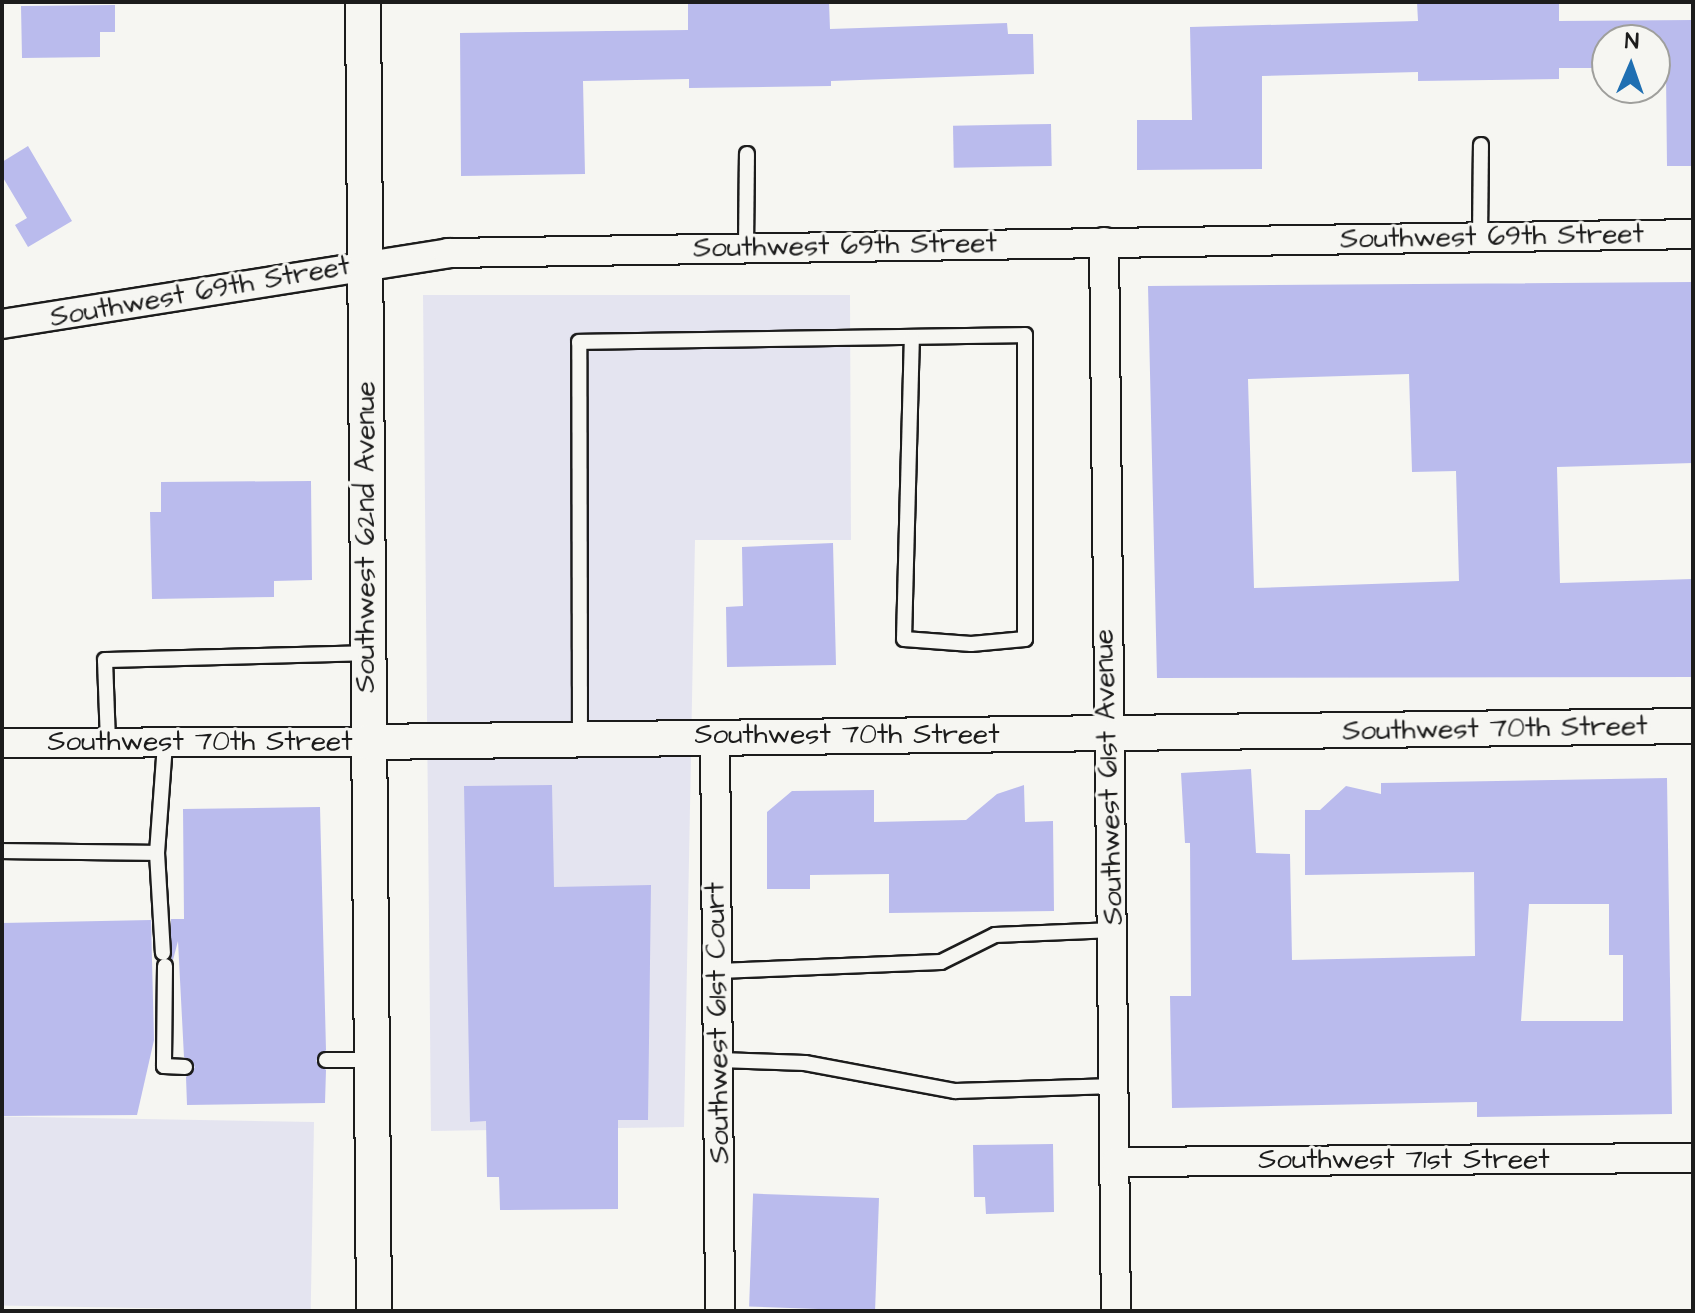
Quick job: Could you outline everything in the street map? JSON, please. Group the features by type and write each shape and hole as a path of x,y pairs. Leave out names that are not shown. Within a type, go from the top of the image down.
{"street":[{"name":"Southwest 62nd Avenue","path":"363,2 366,653 374,1311"},
{"name":"Southwest 69th Street","path":"2,324 366,263 448,253 746,246 1693,234"},
{"name":"Southwest 61st Avenue","path":"1104,242 1105,675 1111,734 1116,1311"},
{"name":"Southwest 70th Street","path":"2,743 368,742 580,735 1111,734 1693,726"},
{"name":"Southwest 61st Court","path":"715,735 720,1311"},
{"name":"Southwest 71st Street","path":"1116,1162 1693,1158"}],"lane":[{"path":"1480,237 1481,145"},
{"path":"746,246 747,154"},
{"path":"580,735 579,342 1025,335 1025,639 971,644 904,639 912,337"},
{"path":"108,742 105,660 366,653"},
{"path":"164,1066 164,959 157,853 165,743"},
{"path":"2,851 157,853"},
{"path":"719,971 941,962 967,944 995,935 1114,930"},
{"path":"326,1060 372,1060"},
{"path":"720,1060 805,1063 955,1091 1115,1086"},
{"path":"148,1066 185,1067"}],"shaded area":[{"path":"423,295 850,295 851,540 695,540 684,1127 431,1131"},
{"path":"2,1117 314,1122 311,1311 2,1306"}],"building":[{"path":"688,2 829,2 830,29 1007,23 1008,34 1033,34 1034,74 831,81 831,86 689,88 689,79 583,81 585,174 461,176 460,33 688,30"},
{"path":"1417,2 1559,2 1559,21 1693,20 1693,166 1667,166 1666,104 1671,104 1671,24 1591,24 1591,68 1559,68 1559,79 1418,81 1418,72 1262,76 1262,169 1137,170 1137,120 1192,120 1190,27 1418,21"},
{"path":"115,5 115,32 100,32 100,57 22,58 21,6"},
{"path":"1051,124 1052,166 954,168 953,126"},
{"path":"28,146 72,221 28,247 15,225 27,218 2,176 2,162"},
{"path":"1693,282 1693,463 1557,467 1560,583 1693,579 1693,677 1157,678 1148,286","holes":["1409,374 1412,472 1456,471 1459,581 1254,588 1248,379"]},
{"path":"311,481 312,580 274,581 274,597 152,599 150,512 161,512 161,482"},
{"path":"833,543 836,665 727,667 726,607 743,606 742,547"},
{"path":"1251,769 1256,853 1290,854 1292,960 1475,956 1474,872 1305,875 1305,810 1320,810 1346,786 1381,794 1381,783 1667,778 1672,1114 1477,1117 1477,1102 1172,1108 1170,996 1191,996 1190,843 1185,843 1181,773","holes":["1529,904 1609,904 1609,955 1623,955 1623,1021 1521,1021"]},
{"path":"552,785 554,887 651,885 648,1120 618,1120 618,1209 500,1210 499,1177 487,1177 486,1121 470,1122 464,786"},
{"path":"1024,785 1025,822 1053,821 1054,911 889,913 889,874 810,875 810,889 767,889 767,812 792,791 874,790 874,822 966,820 997,794"},
{"path":"320,807 326,1050 316,1061 326,1070 325,1103 187,1105 186,1077 195,1067 184,1057 178,941 173,960 171,958 171,919 184,919 183,809"},
{"path":"151,920 154,1040 137,1115 2,1116 2,923"},
{"path":"1053,1144 1054,1212 986,1214 985,1197 974,1197 973,1145"},
{"path":"753,1194 879,1198 875,1311 749,1307"}]}
